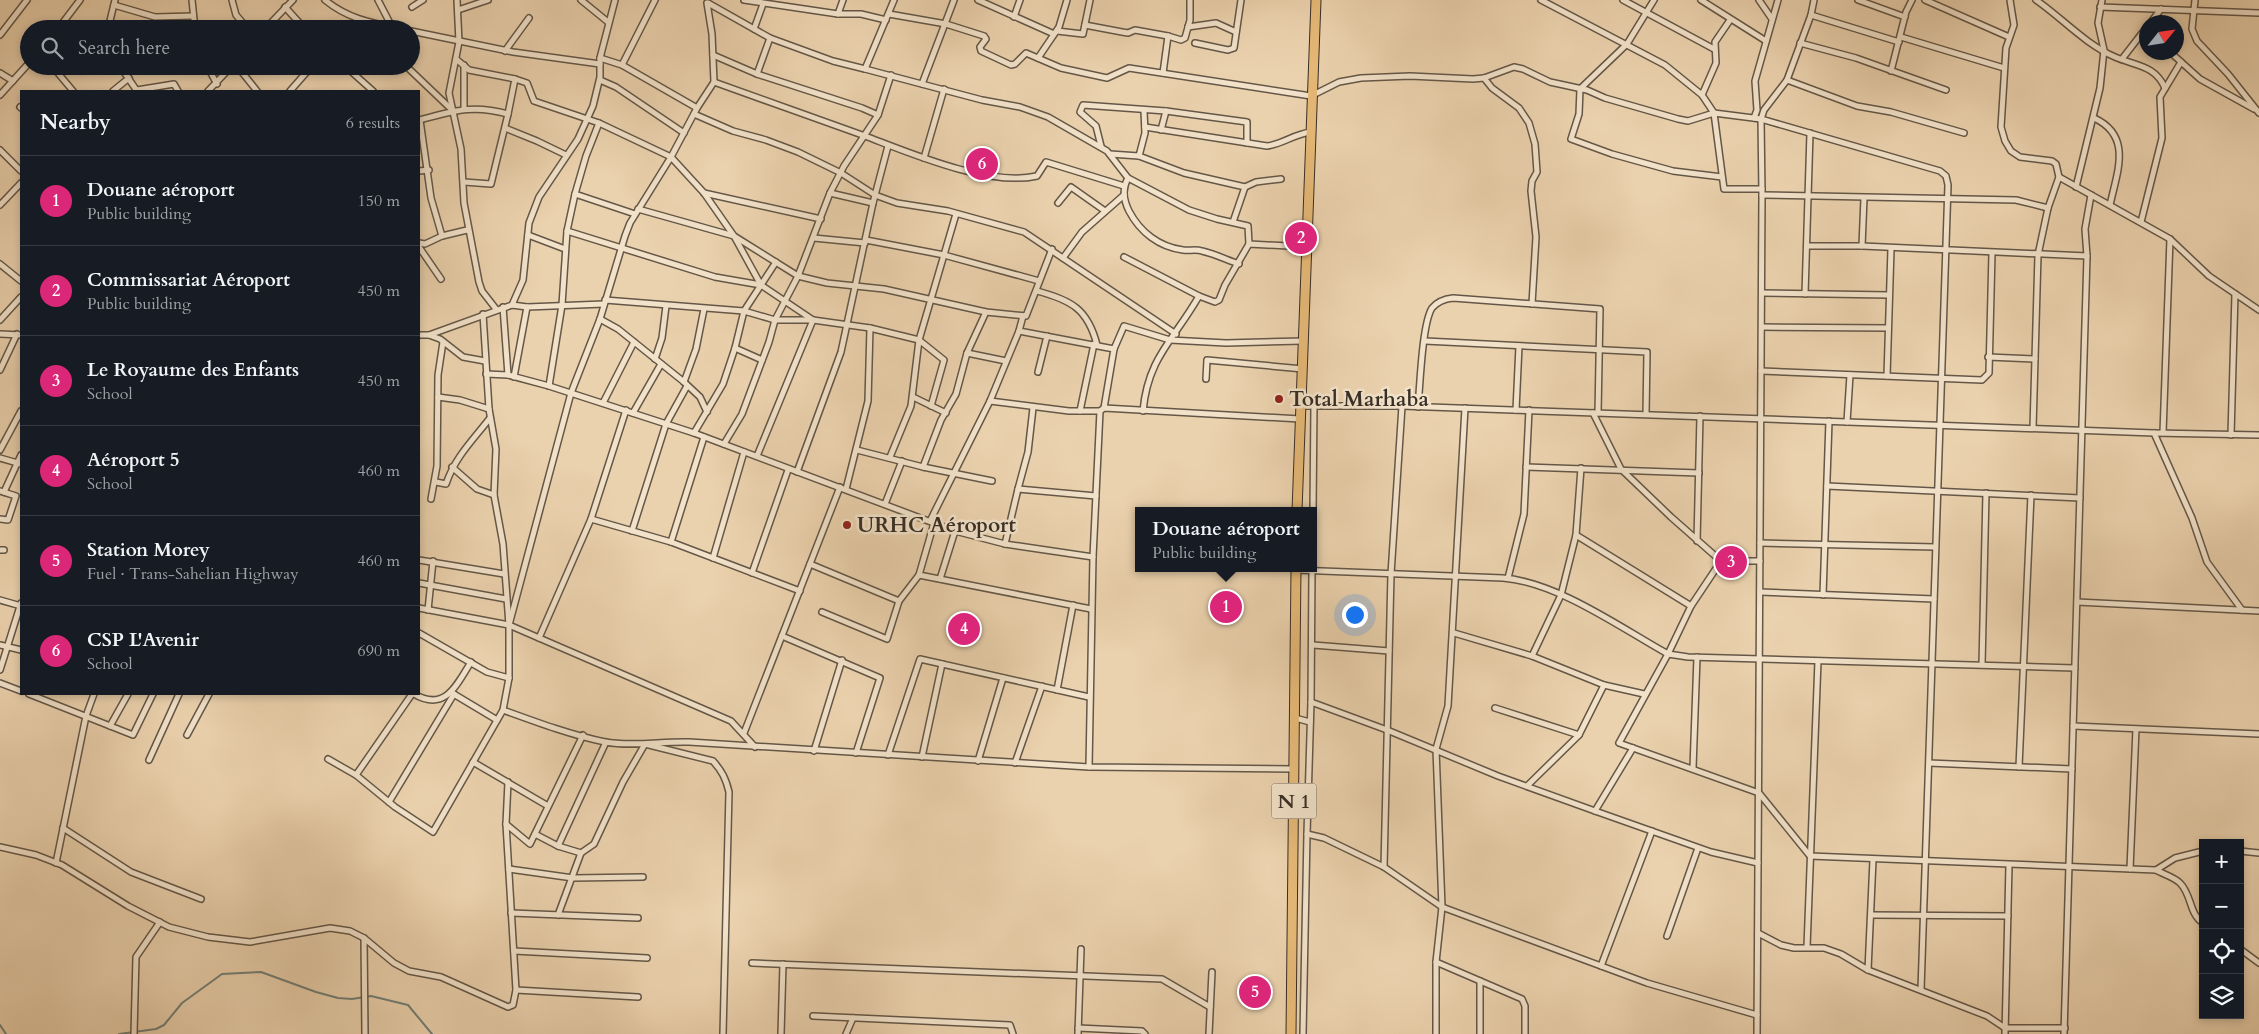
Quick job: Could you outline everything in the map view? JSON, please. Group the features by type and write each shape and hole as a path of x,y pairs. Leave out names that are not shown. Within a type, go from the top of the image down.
{"highway":[{"path":"1297,507 1316,0"},
{"name":"N 1","path":"1291,1034 1296,572"}],"street":[{"path":"0,35 27,0"},
{"path":"65,20 80,0"},
{"path":"192,0 193,20"},
{"path":"232,0 236,15 240,20"},
{"path":"273,20 294,0"},
{"path":"325,0 343,14 358,20"},
{"path":"378,0 388,20"},
{"path":"412,7 423,0"},
{"path":"457,0 459,42 449,93 451,110 461,149 464,203 468,230 482,291 496,309"},
{"path":"458,10 488,0"},
{"path":"581,0 608,22"},
{"path":"512,305 523,280 529,224 539,197 588,119 600,80 600,61 608,22 615,0"},
{"path":"622,65 655,0"},
{"path":"744,0 838,14 861,14 946,24 984,36 986,39 980,47 982,51 1011,65 1015,64 1026,53 1083,74 1107,78 1129,68 1311,96 1339,82 1362,78 1484,78 1514,67 1529,71 1550,82 1580,89 1678,119 1688,121 1714,113 1761,119 1940,171 1946,176 1948,200 1921,990"},
{"path":"838,14 843,0"},
{"path":"865,69 894,0"},
{"path":"922,84 954,0"},
{"path":"978,0 1014,17 1055,32 1082,34 1090,0"},
{"path":"1014,17 1020,0"},
{"path":"1038,58 1055,32 1067,0"},
{"path":"1085,25 1122,32 1135,30 1183,40 1188,27 1190,0"},
{"path":"1195,43 1232,50 1236,45 1240,0"},
{"path":"1541,0 1665,65 1702,95 1714,113 1722,177 1724,189 1727,191 1864,198 2016,200 2048,208"},
{"path":"1654,0 1627,44 1580,89 1579,114 1571,139 1612,154 1673,171 1722,177"},
{"path":"1702,0 1730,20 1766,41"},
{"path":"1760,0 1772,19"},
{"path":"1754,118 1757,110 1755,81 1778,0"},
{"path":"1757,1034 1762,327 1761,119 1764,110 1787,80 1811,16 1814,0"},
{"path":"1858,0 1905,17"},
{"path":"1891,71 1905,17 1912,0"},
{"path":"1925,0 2009,38"},
{"path":"2010,0 2014,24 2009,38 2004,68 2001,127 2011,151 2020,158 2052,161 2056,164 2059,177 2048,208 2038,255 2033,428"},
{"path":"2036,0 2060,17 2071,30 2104,50 2152,70 2160,76 2165,88"},
{"path":"2076,187 2094,118 2104,50 2098,23 2102,0"},
{"path":"2195,0 2192,29 2198,41 2228,74 2258,112"},
{"path":"1626,1 1714,49"},
{"path":"110,20 114,2 155,17 192,16"},
{"path":"707,2 770,38 833,61 1034,111 1101,146 1110,154 1128,178 1190,210 1249,227 1249,244 1239,264 1230,276 1219,300 1215,302 1199,296 1124,257"},
{"path":"509,625 571,393 600,319 622,246 637,212 714,82 707,2"},
{"path":"754,29 763,4"},
{"path":"285,7 297,20"},
{"path":"2100,7 2259,13"},
{"path":"2157,15 2162,9"},
{"path":"1811,16 2004,68"},
{"path":"505,51 529,18"},
{"path":"1702,95 1716,63 1715,42 1730,20"},
{"path":"1188,27 1216,22 1236,32"},
{"path":"420,33 505,51 622,65 697,108"},
{"path":"1164,73 1168,36"},
{"path":"757,74 770,38"},
{"path":"2122,59 2139,38"},
{"path":"1800,43 1856,58 1946,90"},
{"path":"713,55 757,74 878,115"},
{"path":"456,59 469,70 527,83 534,101 599,123 670,157 704,193 734,236 761,285"},
{"path":"2141,222 2162,138 2159,102 2181,62 2200,79 2258,112"},
{"path":"464,65 464,108"},
{"path":"0,95 20,73"},
{"path":"0,74 13,81"},
{"path":"60,75 72,90"},
{"path":"127,75 136,90"},
{"path":"212,75 217,84"},
{"path":"209,90 224,75"},
{"path":"245,75 256,90"},
{"path":"291,90 304,75"},
{"path":"354,75 372,90"},
{"path":"415,75 451,110"},
{"path":"724,444 742,414 770,342 775,320 798,276 830,193 878,115 891,76"},
{"path":"114,90 129,78"},
{"path":"1484,78 1492,88 1519,108 1530,123 1536,144 1537,172 1532,181 1531,191 1536,237 1532,304"},
{"path":"464,182 484,185 491,184 516,80"},
{"path":"600,80 616,87 684,133"},
{"path":"1787,80 1856,106 1891,112 1964,133"},
{"path":"714,82 947,166 1007,178 1036,176 1046,162 1124,186"},
{"path":"142,90 174,84 177,90"},
{"path":"924,158 944,89"},
{"path":"1101,146 1096,126 1080,112 1082,106 1093,105 1144,111 1166,111 1247,122 1247,143"},
{"path":"420,120 464,108 508,114"},
{"path":"1139,156 1145,127 1144,111"},
{"path":"1161,130 1166,111"},
{"path":"694,114 733,131 766,140 798,152 841,173 875,195 897,203 956,214 1024,232 1176,334"},
{"path":"2094,118 2106,123 2111,128 2119,146 2120,160 2110,205"},
{"path":"550,386 562,305 565,248 574,194 599,123"},
{"path":"420,125 429,170 431,198 442,236"},
{"path":"1145,127 1247,143 1275,145 1296,134 1311,132"},
{"path":"505,128 529,137 566,156"},
{"path":"1805,294 1810,133"},
{"path":"797,472 841,352 873,203 888,146"},
{"path":"0,150 20,170"},
{"path":"1110,154 1139,156 1184,173 1245,187 1256,182 1281,179"},
{"path":"420,171 429,170"},
{"path":"2059,177 2170,239 2209,276 2259,310"},
{"path":"1128,178 1124,186 1124,195 1133,219 1150,238 1181,250 1201,250 1239,264"},
{"path":"0,205 20,184"},
{"path":"1058,203 1071,187 1106,211"},
{"path":"1233,222 1245,187"},
{"path":"704,193 821,219"},
{"path":"830,193 873,203"},
{"path":"574,194 734,236 798,276 884,289 986,312 1026,316 1052,249"},
{"path":"1063,258 1082,232 1124,195"},
{"path":"2064,1034 2087,256 2085,225 2091,195"},
{"path":"1862,246 1864,198"},
{"path":"890,458 913,397 920,340 956,214"},
{"path":"420,245 442,236 468,230"},
{"path":"568,231 622,246 716,277 761,285 813,320"},
{"path":"528,235 565,248"},
{"path":"814,238 865,242 944,255 1039,281"},
{"path":"2163,433 2170,239"},
{"path":"1249,244 1307,247"},
{"path":"1807,246 1862,246 1891,249 2087,256"},
{"path":"420,247 441,279"},
{"path":"1887,376 1891,249"},
{"path":"1761,372 1982,380 1986,378 1989,373 1992,253"},
{"path":"694,433 723,384 744,312 776,262"},
{"path":"0,264 20,280"},
{"path":"1037,291 1080,308 1094,334 1096,344 1080,411"},
{"path":"1762,293 1889,295"},
{"path":"2231,434 2234,294"},
{"path":"1143,410 1144,392 1152,368 1176,334 1199,296"},
{"path":"0,320 20,298"},
{"path":"1418,407 1430,312 1438,302 1446,299 1600,309 1595,413 1621,469 1697,541 1721,561 1760,561"},
{"path":"420,335 429,335 482,314 512,305 527,307 605,302 744,312 775,320 813,320 847,324 920,340 944,360 931,406"},
{"path":"656,359 662,338 666,306"},
{"path":"503,307 511,376"},
{"path":"511,376 527,307"},
{"path":"632,531 666,424 686,384 696,349 704,309"},
{"path":"923,467 956,394 967,353 986,312"},
{"path":"328,759 356,774 389,802 433,832 502,710 509,678 509,625 503,544 494,494 496,449 489,409 482,314"},
{"path":"822,612 887,639 898,601 919,575 932,522 953,472 990,401 1019,331 1023,316"},
{"path":"600,319 618,329 686,384 700,397 707,412"},
{"path":"757,456 813,320"},
{"path":"1089,767 1091,609 1102,409 1114,349 1124,326 1170,340 1226,343 1303,341"},
{"path":"1762,327 1888,328"},
{"path":"744,733 857,450 868,401 870,328"},
{"path":"1019,331 1096,344 1114,349"},
{"path":"0,334 19,335 0,370"},
{"path":"429,335 443,342 463,357 485,361"},
{"path":"1038,372 1047,336"},
{"path":"1425,341 1647,352 1646,414"},
{"path":"431,499 436,482 438,372 443,342"},
{"path":"603,403 634,342"},
{"path":"1516,410 1519,346"},
{"path":"735,348 762,360"},
{"path":"967,353 1006,361"},
{"path":"1988,357 2035,359"},
{"path":"1206,379 1207,360 1303,368"},
{"path":"633,413 661,364"},
{"path":"486,374 511,376 550,386 704,436 788,470 843,488 955,531 1004,544 1093,557"},
{"path":"1847,422 1850,375"},
{"path":"913,397 946,413"},
{"path":"438,398 460,400 489,409"},
{"path":"990,401 1033,408 1080,411 1102,409 1143,410 1300,419"},
{"path":"1313,507 1314,405"},
{"path":"1301,406 1402,406 2154,433 2259,435"},
{"path":"1384,867 1391,574 1402,406"},
{"path":"1004,544 1028,452 1033,408"},
{"path":"1436,1034 1436,962 1442,907 1436,749 1448,706 1454,632 1465,408"},
{"path":"539,638 591,519 626,410"},
{"path":"1508,578 1523,525 1529,410"},
{"path":"0,450 20,413"},
{"path":"1697,541 1700,416"},
{"path":"436,482 446,484 452,467 490,418"},
{"path":"1823,595 1829,422"},
{"path":"2154,433 2192,518 2207,562 2242,610"},
{"path":"671,542 704,436"},
{"path":"857,450 902,460 923,467 992,480"},
{"path":"713,558 744,452"},
{"path":"0,458 19,463 2,492 16,496 8,520 0,519"},
{"path":"885,504 902,460"},
{"path":"452,467 477,489 494,494"},
{"path":"1526,467 1621,469 1699,474"},
{"path":"1532,656 1561,595 1576,535 1581,468"},
{"path":"752,573 788,470"},
{"path":"1827,486 2080,498"},
{"path":"1018,489 1096,496"},
{"path":"1982,665 1986,494"},
{"path":"2020,767 2031,496"},
{"path":"591,519 671,542 800,591"},
{"path":"940,579 955,531"},
{"path":"1576,535 1690,606"},
{"path":"1760,543 1935,547"},
{"path":"420,560 504,574"},
{"path":"428,610 433,561"},
{"path":"1721,561 1690,606 1668,654 1644,694 1619,743 1759,793 1810,856 2156,870 2179,882 2189,896 2195,918 2199,920"},
{"path":"810,564 898,601"},
{"path":"1317,570 1508,578 1542,585 1668,654 1760,660 2075,668"},
{"path":"1303,1034 1313,645 1312,572"},
{"path":"919,575 1091,609"},
{"path":"420,583 506,599"},
{"path":"1760,592 1934,599"},
{"path":"0,600 20,605"},
{"path":"2077,602 2259,611"},
{"path":"1057,690 1073,605"},
{"path":"0,670 20,608"},
{"path":"420,608 509,625 731,721 755,747"},
{"path":"1454,632 1532,656 1604,685 1644,694"},
{"path":"420,634 487,672 509,678"},
{"path":"782,636 842,660 880,678 856,753"},
{"path":"0,645 20,650"},
{"path":"1313,645 1389,651"},
{"path":"1693,768 1697,657"},
{"path":"888,756 920,659 1090,697"},
{"path":"814,751 842,660"},
{"path":"1807,947 1818,661"},
{"path":"389,802 471,662"},
{"path":"922,757 942,664"},
{"path":"978,761 1004,678"},
{"path":"0,683 20,691"},
{"path":"1527,786 1579,735 1604,685"},
{"path":"1015,763 1042,686"},
{"path":"415,695 426,701 436,700 453,694"},
{"path":"453,694 497,720"},
{"path":"31,695 133,735 153,695"},
{"path":"56,863 86,716 94,695"},
{"path":"110,726 127,695"},
{"path":"149,760 178,695"},
{"path":"187,735 208,695"},
{"path":"356,774 412,695"},
{"path":"1311,702 1595,811 1698,848 1758,863"},
{"path":"1494,708 1579,735"},
{"path":"502,710 606,742 645,744 714,761 727,780 729,792 723,1034"},
{"path":"1295,718 1310,722"},
{"path":"2073,726 2259,734"},
{"path":"2130,869 2136,729"},
{"path":"506,824 530,844 583,735"},
{"path":"558,915 581,853 594,844 623,782 645,744 662,741 689,742 888,756 1089,767 1294,768"},
{"path":"558,846 606,742"},
{"path":"1595,811 1633,748"},
{"path":"473,762 548,806"},
{"path":"1929,763 2072,768"},
{"path":"0,847 36,854 56,863 128,906 160,922 208,937 250,942 330,928 350,931 364,938 394,963 409,971 440,977 508,1007 513,1004 516,990 506,824 508,782"},
{"path":"63,828 132,872 200,899"},
{"path":"1601,966 1652,831"},
{"path":"535,834 558,846 581,853"},
{"path":"1307,834 1324,838 1384,867 1442,907 1647,983 1757,1015"},
{"path":"1667,936 1698,848"},
{"path":"2244,851 2259,853"},
{"path":"2156,870 2175,858 2199,852"},
{"path":"1868,970 1873,860"},
{"path":"2005,1031 2009,865"},
{"path":"509,869 573,878 643,877"},
{"path":"511,914 638,918"},
{"path":"1871,915 2008,916"},
{"path":"134,1034 136,957 160,922"},
{"path":"1758,933 1781,945 1824,948 1851,959 1868,970 1987,1016 2005,1031 2065,1028"},
{"path":"364,938 365,1034"},
{"path":"1081,949 1078,1031 1142,1031 1145,1034"},
{"path":"514,951 646,958"},
{"path":"2244,952 2259,963"},
{"path":"1436,962 1522,999 1525,1006 1525,1034"},
{"path":"752,963 1162,979 1210,1007"},
{"path":"781,1034 783,964"},
{"path":"1209,1034 1212,972"},
{"path":"1480,981 1480,1034"},
{"path":"516,990 638,997"},
{"path":"813,1016 1010,1025 1013,1034"},
{"path":"846,1034 853,1018"}],"waterway":[{"path":"119,1034 156,1029 164,1025 182,1003 222,974 261,972 338,998 352,999 371,996 408,1005 432,1034"},
{"path":"0,1025 6,1034"}],"place":[{"name":"CSP L'Avenir","path":"982,164"},
{"name":"Commissariat Aéroport","path":"1301,238"},
{"name":"Total Marhaba","path":"1279,399"},
{"name":"URHC Aéroport","path":"847,525"},
{"name":"Le Royaume des Enfants","path":"1731,562"},
{"name":"Douane aéroport","path":"1226,607"},
{"name":"Aéroport 5","path":"964,629"},
{"name":"Station Morey","path":"1255,992"}]}
